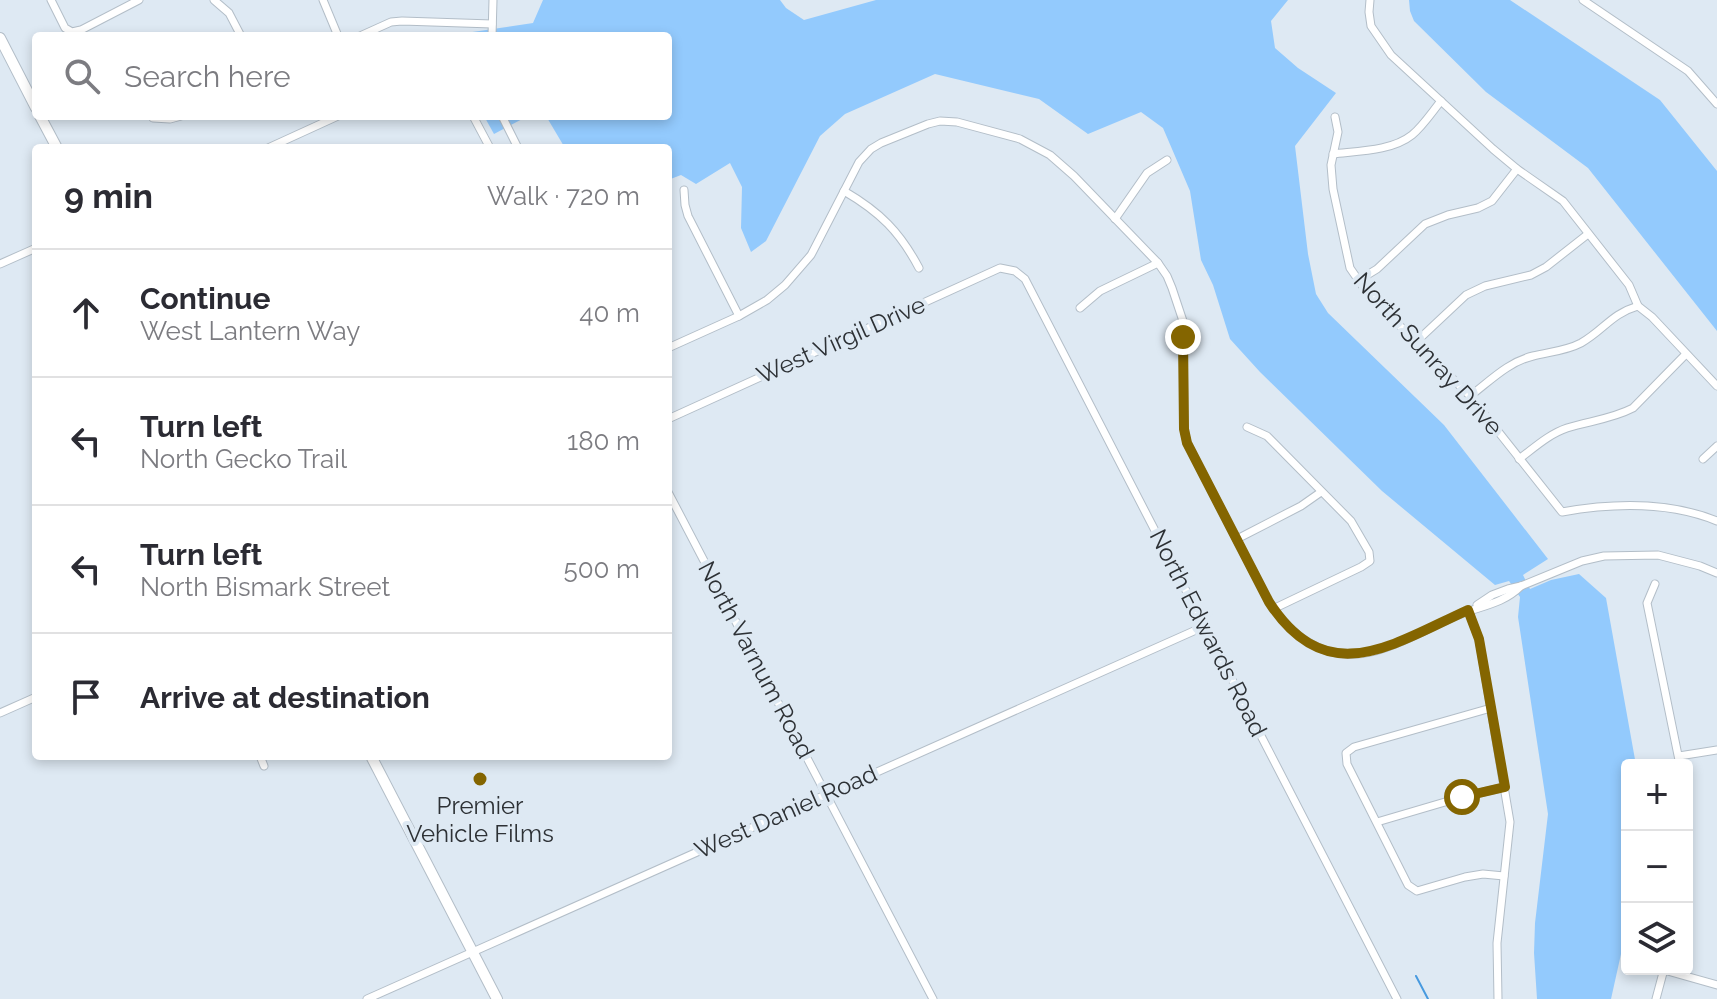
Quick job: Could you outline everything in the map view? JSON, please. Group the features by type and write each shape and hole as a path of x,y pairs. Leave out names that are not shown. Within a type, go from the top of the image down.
{"street":[{"path":"51,0 65,28 72,32 139,0"},
{"path":"214,0 229,13 239,32"},
{"path":"323,0 336,32"},
{"path":"492,32 493,0"},
{"path":"1370,0 1371,26 1391,55 1517,169 1563,201 1629,285 1638,306 1717,386"},
{"path":"1583,0 1688,71 1717,104"},
{"path":"369,32 391,22 402,21 492,24"},
{"path":"0,38 32,100"},
{"path":"1333,154 1401,141 1412,135 1441,101"},
{"name":"North Sunray Drive","path":"1335,117 1338,132 1331,165 1333,189 1350,268 1368,294 1470,396 1562,512 1653,505 1717,521"},
{"path":"42,120 55,144"},
{"path":"277,144 329,120"},
{"path":"475,120 488,144"},
{"path":"504,120 516,144"},
{"path":"672,346 767,300 797,272 811,255 859,162 871,149 928,124 957,122 1020,139 1050,155 1158,263 1172,288 1183,321 1184,429 1187,443 1273,609 1300,638 1336,653 1352,655 1371,652 1468,610 1501,592 1582,561 1626,555 1658,555 1717,573"},
{"path":"1115,219 1147,173 1167,160"},
{"path":"1359,280 1386,262 1425,224 1492,201 1517,169"},
{"path":"684,190 688,216 739,316"},
{"path":"844,191 881,216 907,245 919,268"},
{"path":"1417,341 1474,290 1531,275 1588,234"},
{"path":"0,264 32,250"},
{"path":"1080,308 1100,291 1158,263"},
{"name":"West Virgil Drive","path":"672,417 1000,268 1015,271"},
{"name":"North Edwards Road","path":"1015,271 1025,279 1397,999"},
{"path":"1470,396 1515,362 1578,345 1622,311 1638,306"},
{"path":"1519,459 1566,428 1622,414 1633,408 1685,355"},
{"path":"1247,427 1267,436 1351,521 1369,552 1370,561 1361,567 1273,609"},
{"path":"1703,459 1717,446"},
{"path":"1237,539 1301,506 1321,492"},
{"name":"North Varnum Road","path":"672,500 933,999"},
{"path":"1655,584 1647,603 1680,759"},
{"path":"1468,610 1504,600 1521,586"},
{"path":"1501,592 1504,600"},
{"path":"1468,610 1479,639 1510,822 1497,943 1498,999"},
{"name":"West Daniel Road","path":"367,999 1205,626"},
{"path":"0,713 32,699"},
{"path":"1491,708 1354,747 1346,753 1347,764 1408,885 1417,891 1465,877 1483,874 1504,876"},
{"path":"1687,759 1717,750"},
{"path":"262,760 264,766"},
{"path":"373,760 497,999"},
{"path":"1377,822 1505,787"},
{"path":"1656,999 1663,975"},
{"path":"1682,975 1717,985"}],"shaded area":[{"path":"543,0 780,0 804,20 876,0 1288,0 1271,21 1275,48 1298,68 1336,93 1295,146 1316,294 1328,313 1444,425 1548,559 1523,575 1530,589 1551,580 1579,574 1606,598 1635,759 1621,759 1621,954 1611,999 1537,999 1535,923 1548,814 1518,617 1520,597 1509,581 1495,585 1382,491 1230,339 1213,285 1201,260 1190,191 1163,128 1141,112 1088,134 1039,99 935,74 845,114 820,136 766,241 751,252 741,228 742,187 730,163 696,184 681,175 672,178 672,144 563,144 548,120 672,120 672,32 472,32 533,23"},
{"path":"1409,0 1510,0 1660,100 1717,171 1717,331 1588,168 1486,92 1414,21"},
{"path":"486,120 520,120 494,134"}],"waterway":[{"path":"1416,976 1428,999"}],"place":[{"name":"Premier Vehicle Films","path":"480,779"}],"route":[{"path":"1183,337 1184,429 1187,443 1269,602 1290,630 1318,648 1352,655 1390,645 1468,610 1479,639 1505,787 1462,797"}]}
